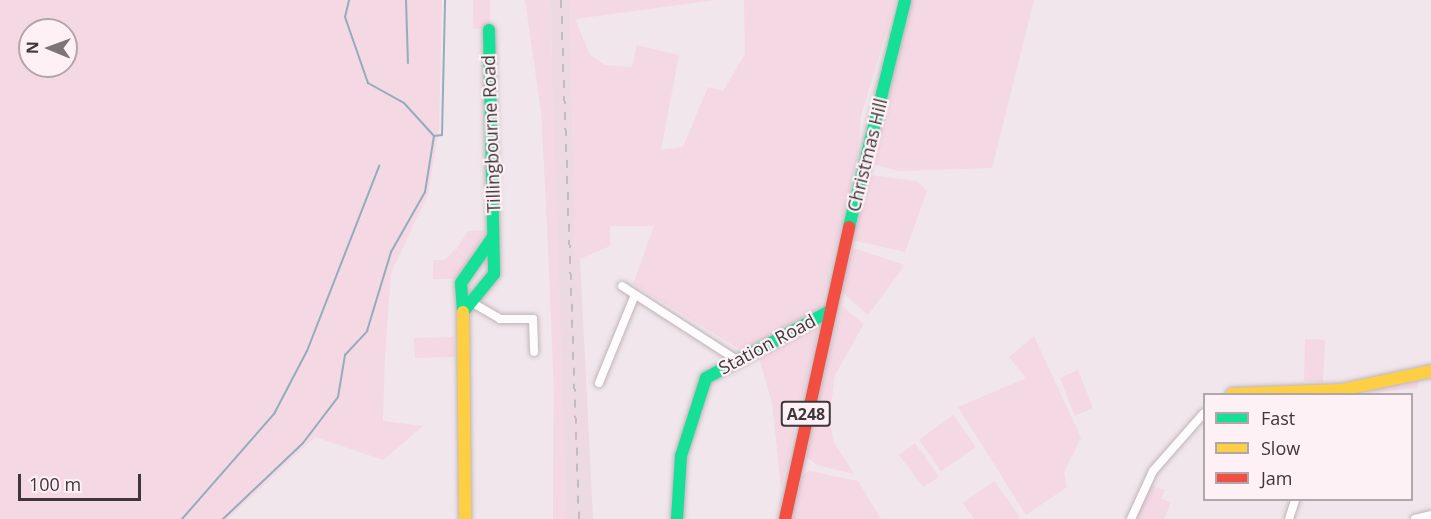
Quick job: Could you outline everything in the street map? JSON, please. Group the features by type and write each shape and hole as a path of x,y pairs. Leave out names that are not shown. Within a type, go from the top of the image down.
{"street":[{"name":"Christmas Hill","path":"830,310 905,0"},
{"name":"Tillingbourne Road","path":"467,307 494,274 489,30"},
{"name":"Tillingbourne Road","path":"465,519 467,307 461,283 494,237"},
{"path":"622,286 737,360"},
{"path":"599,383 634,295"},
{"path":"467,307 500,319 533,319 534,352"},
{"name":"Station Road","path":"677,519 680,461 701,388 708,375 830,310"},
{"name":"A248","path":"785,519 830,310"},
{"path":"1259,393 1341,390 1431,371"},
{"path":"1131,519 1153,471 1203,414"},
{"path":"1289,519 1295,501"},
{"path":"1415,519 1431,515"}],"shaded area":[{"path":"0,0 442,0 439,130 428,194 391,273 385,354 383,421 423,426 383,460 315,437 228,519 0,519"},
{"path":"473,0 490,0 490,27 473,29"},
{"path":"525,0 550,0 567,519 553,519 556,440 543,125"},
{"path":"550,0 570,0 575,260 580,260 593,519 553,519 554,363 539,66 552,56"},
{"path":"570,0 716,0 575,19 590,55 605,65 632,67 637,45 679,55 661,150 683,147 708,87 723,91 745,54 744,0 896,0 861,116 858,154 821,307 741,350 633,284 654,226 610,226 610,246 575,261"},
{"path":"911,0 1034,0 992,168 898,171 873,164"},
{"path":"870,175 917,181 927,191 905,252 852,240"},
{"path":"486,230 469,259 457,248 468,231"},
{"path":"456,248 469,260 455,279 433,279 433,260 445,260"},
{"path":"853,248 905,265 868,315 841,291"},
{"path":"842,306 864,324 835,375 829,420 834,442 854,474 817,465 803,454"},
{"path":"819,323 781,488 772,403 758,354"},
{"path":"1034,336 1081,438 1064,472 1067,487 1026,515 958,407 1026,378 1009,357"},
{"path":"454,337 455,357 415,358 414,338"},
{"path":"1305,339 1325,340 1323,382 1304,381"},
{"path":"1078,370 1093,408 1075,416 1060,378"},
{"path":"1419,376 1418,388 1371,393 1371,388"},
{"path":"953,415 976,447 941,471 919,440"},
{"path":"915,443 939,477 923,487 899,455"},
{"path":"809,471 858,481 881,519 792,519 800,477"},
{"path":"994,481 1020,517 1018,519 974,519 963,503"},
{"path":"1150,485 1165,490 1161,499 1171,502 1164,519 1134,519"}],"waterway":[{"path":"349,0 345,17 368,83 404,103 434,136"},
{"path":"406,0 408,63"},
{"path":"434,136 442,135 445,0"},
{"path":"223,519 303,443 338,397 345,355 367,331 391,252 425,192 434,136"},
{"path":"182,519 274,414 307,351 379,166"}],"railway":[{"path":"561,0 579,519"}],"traffic: fast":[{"path":"849,227 905,0"},
{"path":"489,30 494,274 463,312 461,283 493,237"},
{"path":"677,519 681,456 706,378 830,311"}],"traffic: slow":[{"path":"463,312 465,519"},
{"path":"1259,393 1341,390 1431,371"}],"traffic: jam":[{"path":"785,519 849,227"}]}
